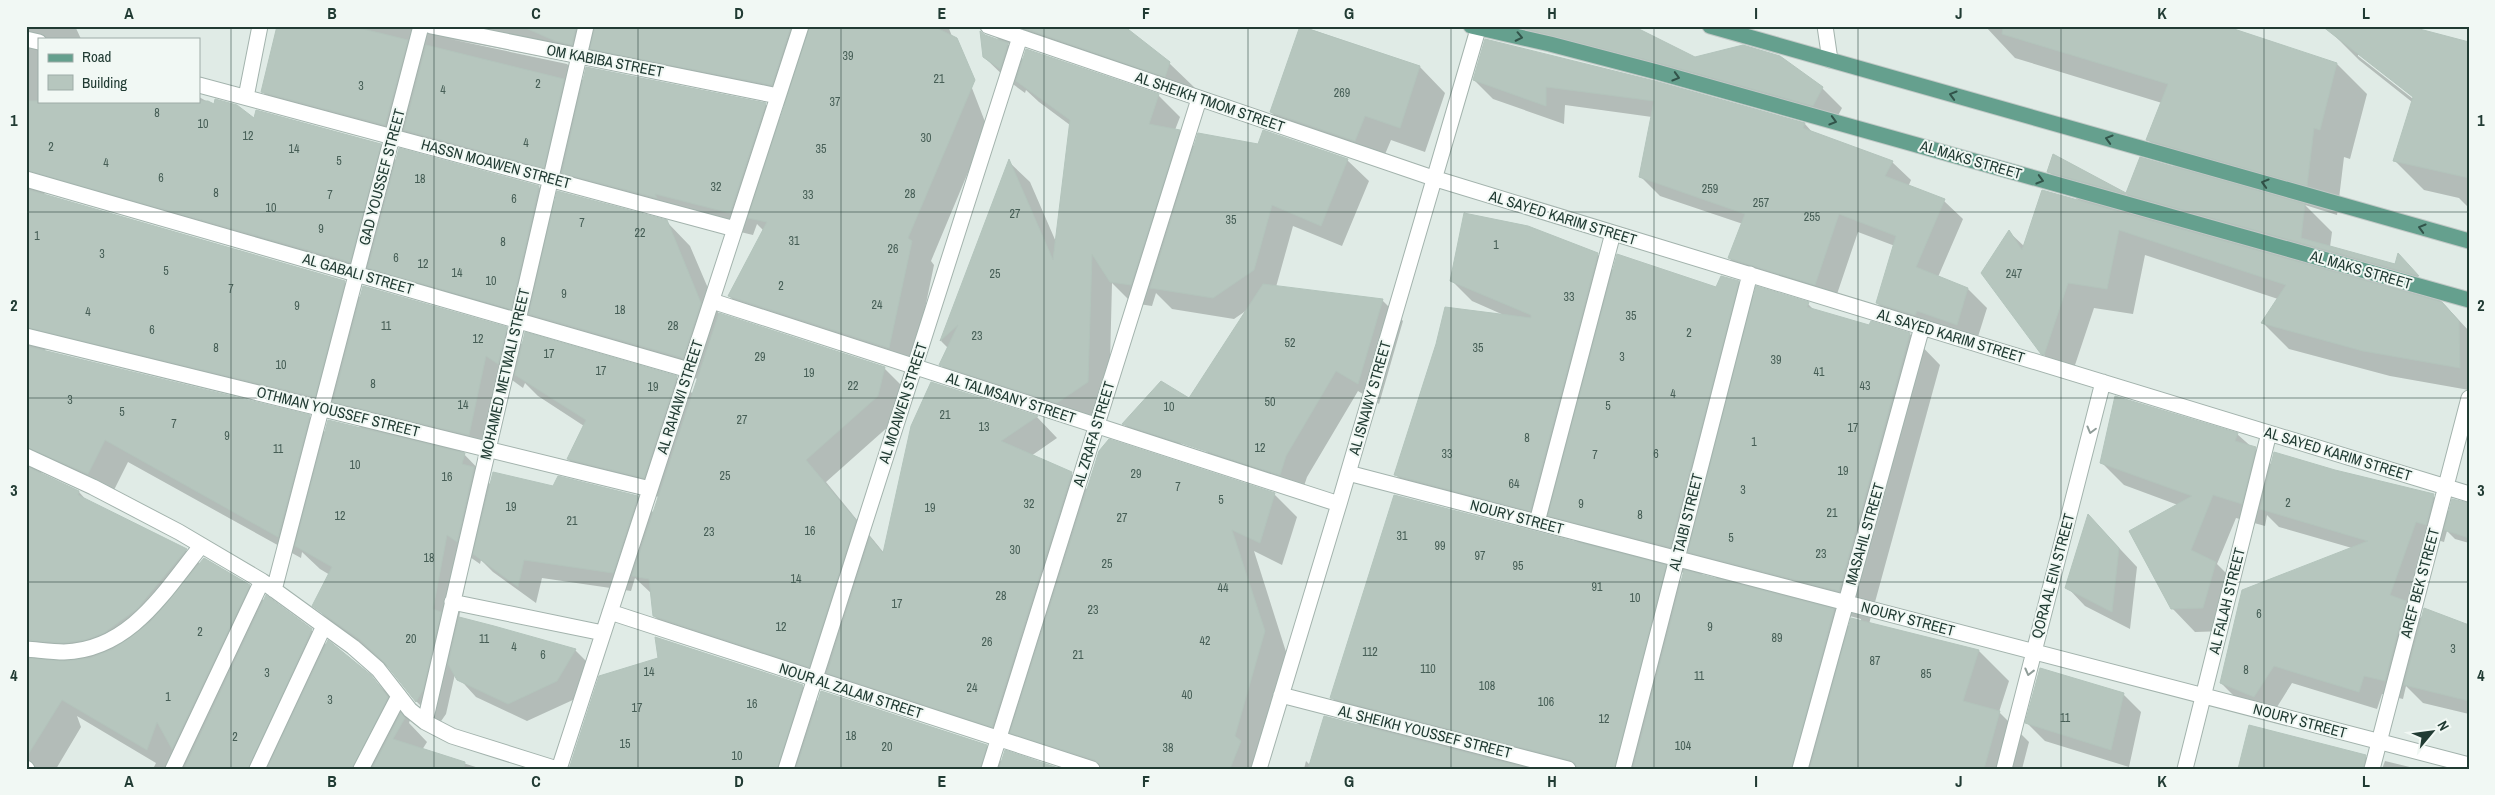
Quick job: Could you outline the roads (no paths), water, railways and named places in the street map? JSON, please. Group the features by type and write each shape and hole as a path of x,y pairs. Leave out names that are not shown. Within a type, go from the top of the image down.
{"main road":[{"path":"1710,26 2469,241"},
{"name":"AL MAKS STREET","path":"1476,27 1667,74 2469,300"}],"street":[{"path":"246,97 260,26"},
{"name":"GAD YOUSSEF STREET","path":"173,769 268,586 321,408 422,26"},
{"name":"OM KABIBA STREET","path":"431,26 778,96"},
{"name":"MOHAMED METWALI STREET","path":"424,722 586,26"},
{"name":"AL RAHAWI STREET","path":"558,769 802,26"},
{"name":"AL SHEIKH TMOM STREET","path":"988,26 1433,178"},
{"path":"1825,26 1830,60"},
{"name":"AL ISNAWY STREET","path":"1259,769 1339,504 1476,27"},
{"name":"AL MOAWEN STREET","path":"786,769 1020,37"},
{"path":"26,38 38,42"},
{"name":"HASSN MOAWEN STREET","path":"200,85 735,229"},
{"name":"AL ZRAFA STREET","path":"989,769 1199,98"},
{"name":"AL SAYED KARIM STREET","path":"1433,178 2469,494"},
{"name":"AL GABALI STREET","path":"26,179 689,370"},
{"path":"1537,522 1613,233"},
{"name":"AL TAIBI STREET","path":"1624,769 1750,274"},
{"name":"AL TALMSANY STREET","path":"712,301 1339,504"},
{"name":"MASAHIL STREET","path":"1800,769 1922,327"},
{"name":"OTHMAN YOUSSEF STREET","path":"26,336 650,489"},
{"name":"QORA AL EIN STREET","path":"2004,769 2104,382"},
{"name":"AREF BEK STREET","path":"2372,769 2469,398"},
{"name":"AL FALAH STREET","path":"2185,769 2269,433"},
{"path":"26,456 93,487 201,546 268,586 353,646 378,669 410,710 424,722 452,736 558,769"},
{"name":"NOURY STREET","path":"1348,473 2469,765"},
{"path":"26,649 66,652 108,643 143,619 201,546"},
{"path":"452,602 603,633"},
{"name":"NOUR AL ZALAM STREET","path":"610,612 1092,769"},
{"path":"256,769 324,626"},
{"name":"AL SHEIKH YOUSSEF STREET","path":"1281,695 1568,769"},
{"path":"361,769 399,696"}]}
